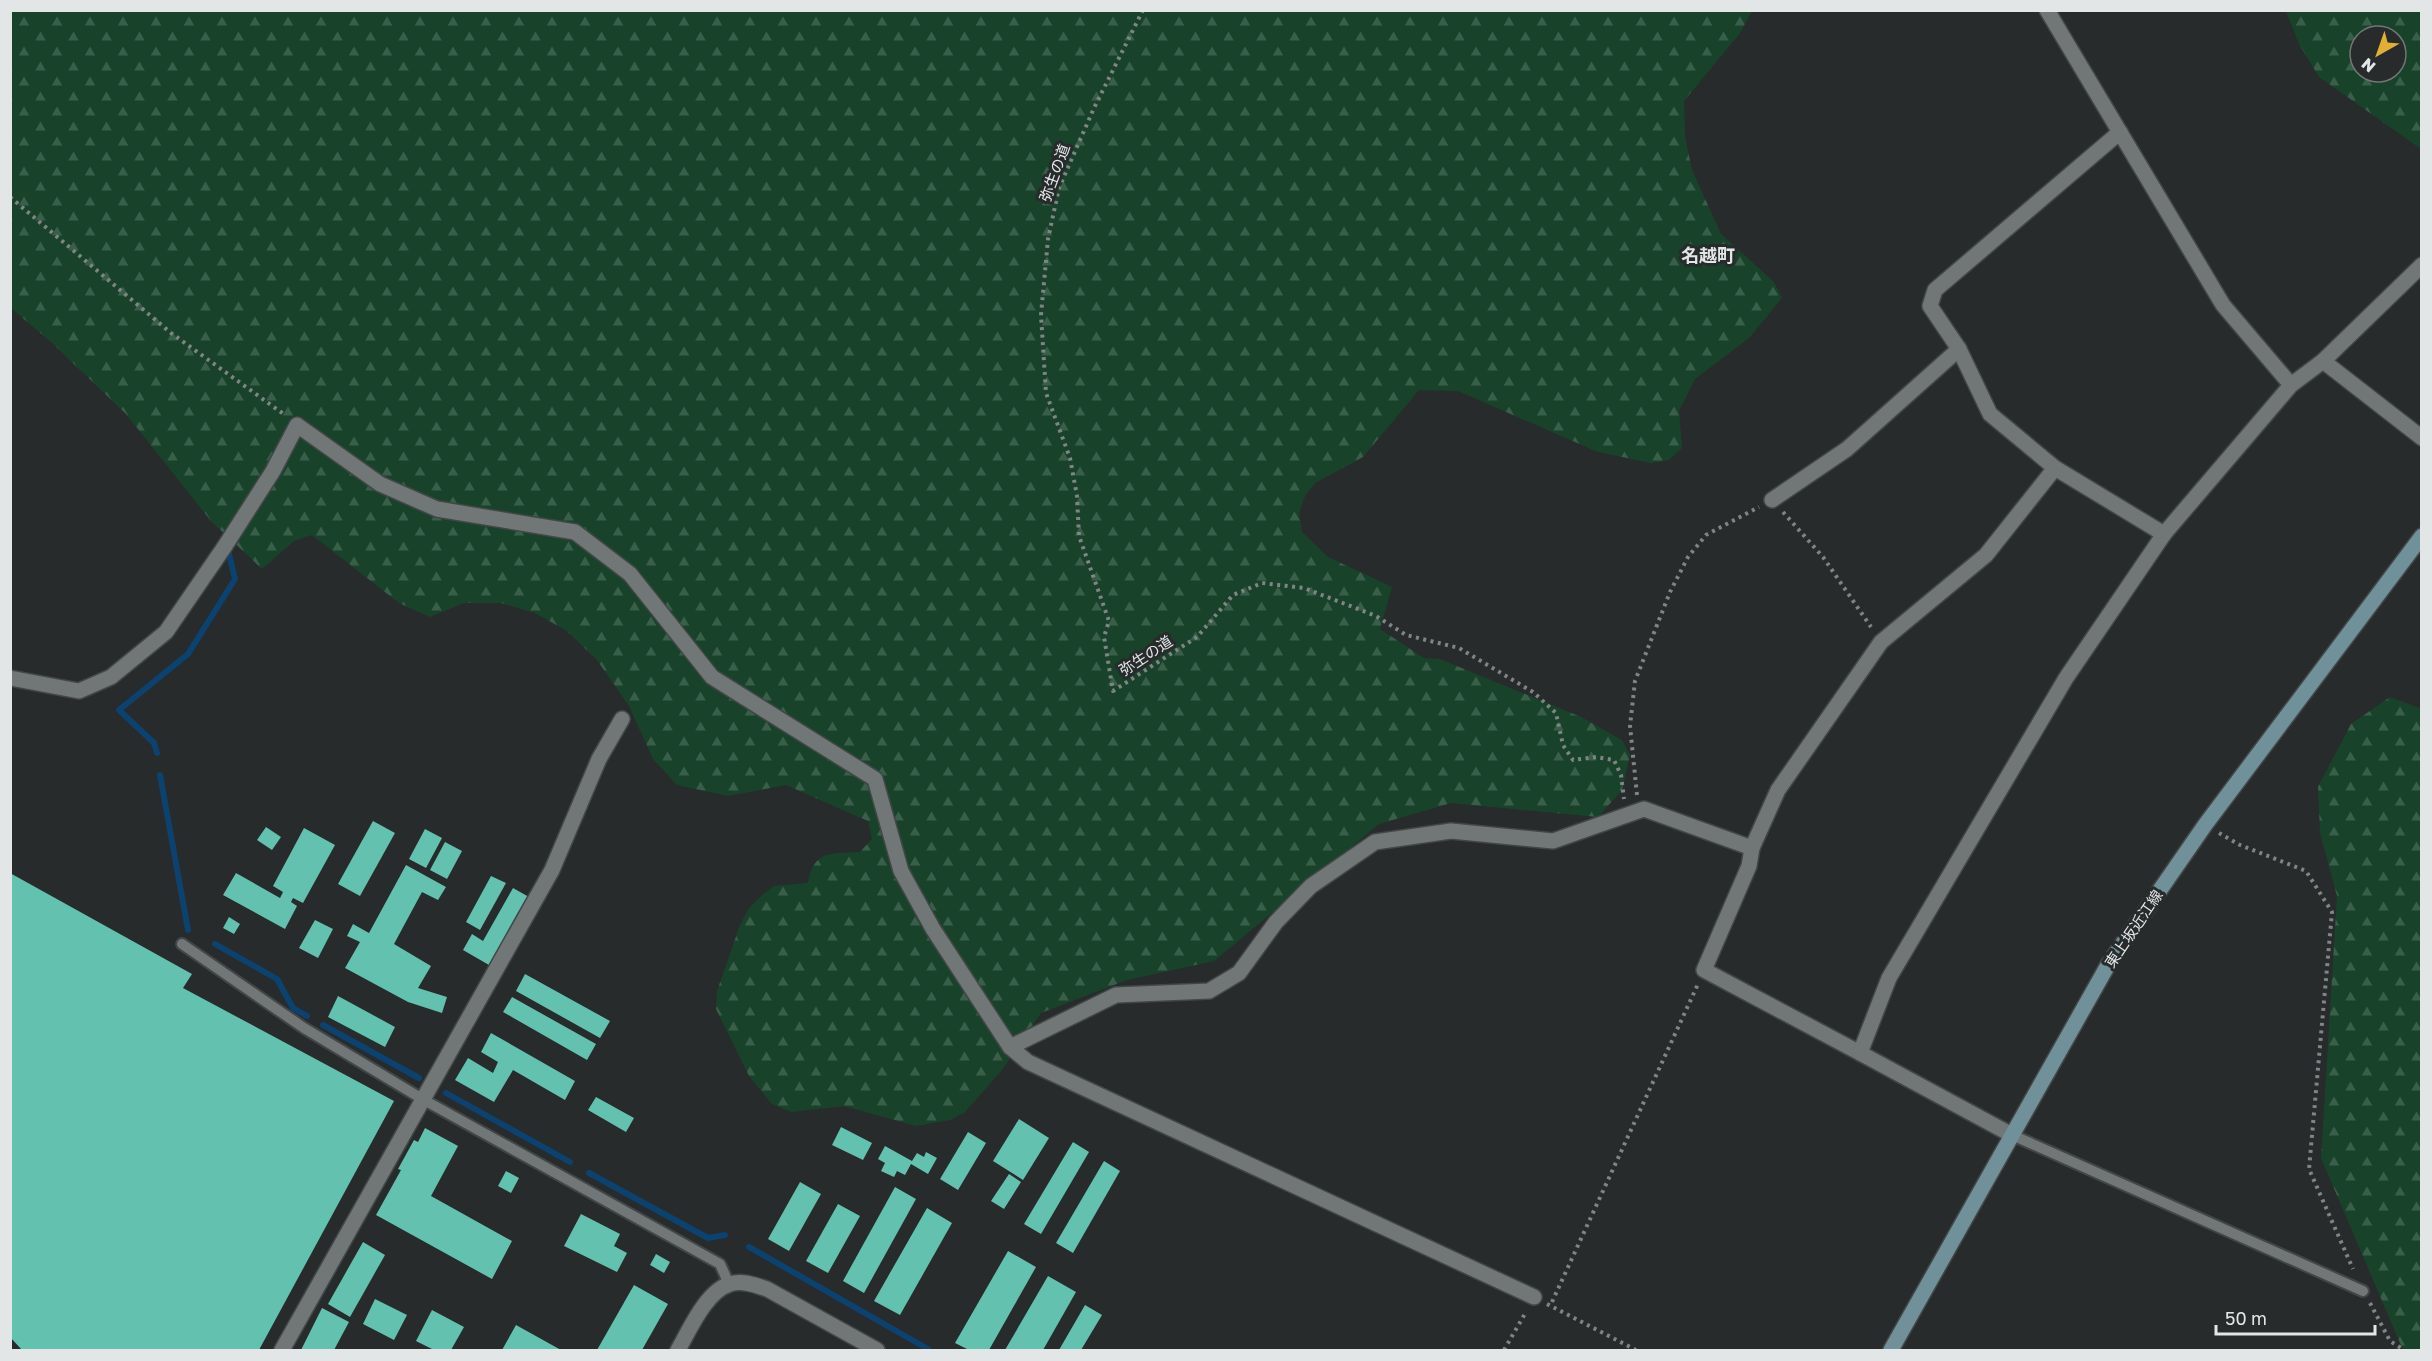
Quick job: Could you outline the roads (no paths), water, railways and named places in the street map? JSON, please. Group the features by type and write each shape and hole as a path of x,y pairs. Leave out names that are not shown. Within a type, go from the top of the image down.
{"main road":[{"name":"東上坂近江線","path":"1892,1350 2108,965 2205,825 2421,536"}],"street":[{"path":"2047,10 2223,305 2291,385"},
{"path":"2120,132 1935,290 1930,306 1959,349 1990,414 2055,468 2164,534"},
{"path":"1860,1053 1888,978 2066,678 2164,534 2291,385 2323,361 2421,265"},
{"path":"1772,500 1847,449 1959,349"},
{"path":"2323,361 2421,438"},
{"path":"10,678 79,691 111,677 166,632 273,471 297,424 380,484 437,509 575,532 630,574 712,677 875,779 901,871 933,929 1010,1047 1028,1062 1534,1297"},
{"path":"2012,1135 1704,970 1749,866 1752,848 1778,790 1881,642 1986,555 2055,468"},
{"path":"282,1350 552,870 599,759 622,719"},
{"path":"1010,1047 1116,995 1209,991 1239,973 1276,922 1311,886 1375,842 1451,831 1553,841 1644,809 1752,848"},
{"path":"678,1350 704,1306 717,1291 729,1284 748,1283 767,1289 878,1350"}],"lane":[{"path":"182,945 304,1028 424,1100 720,1264 729,1284"},
{"path":"2012,1135 2363,1291"}],"waterway":[{"path":"157,753 154,743 119,710 188,654 235,579 229,554"},
{"path":"160,775 188,930"},
{"path":"215,944 277,979 293,1008 307,1016"},
{"path":"323,1025 419,1078"},
{"path":"446,1093 570,1162"},
{"path":"589,1173 708,1238 725,1235"},
{"path":"749,1247 928,1349"}],"district":[{"name":"名越町","path":"1708,256"}]}
